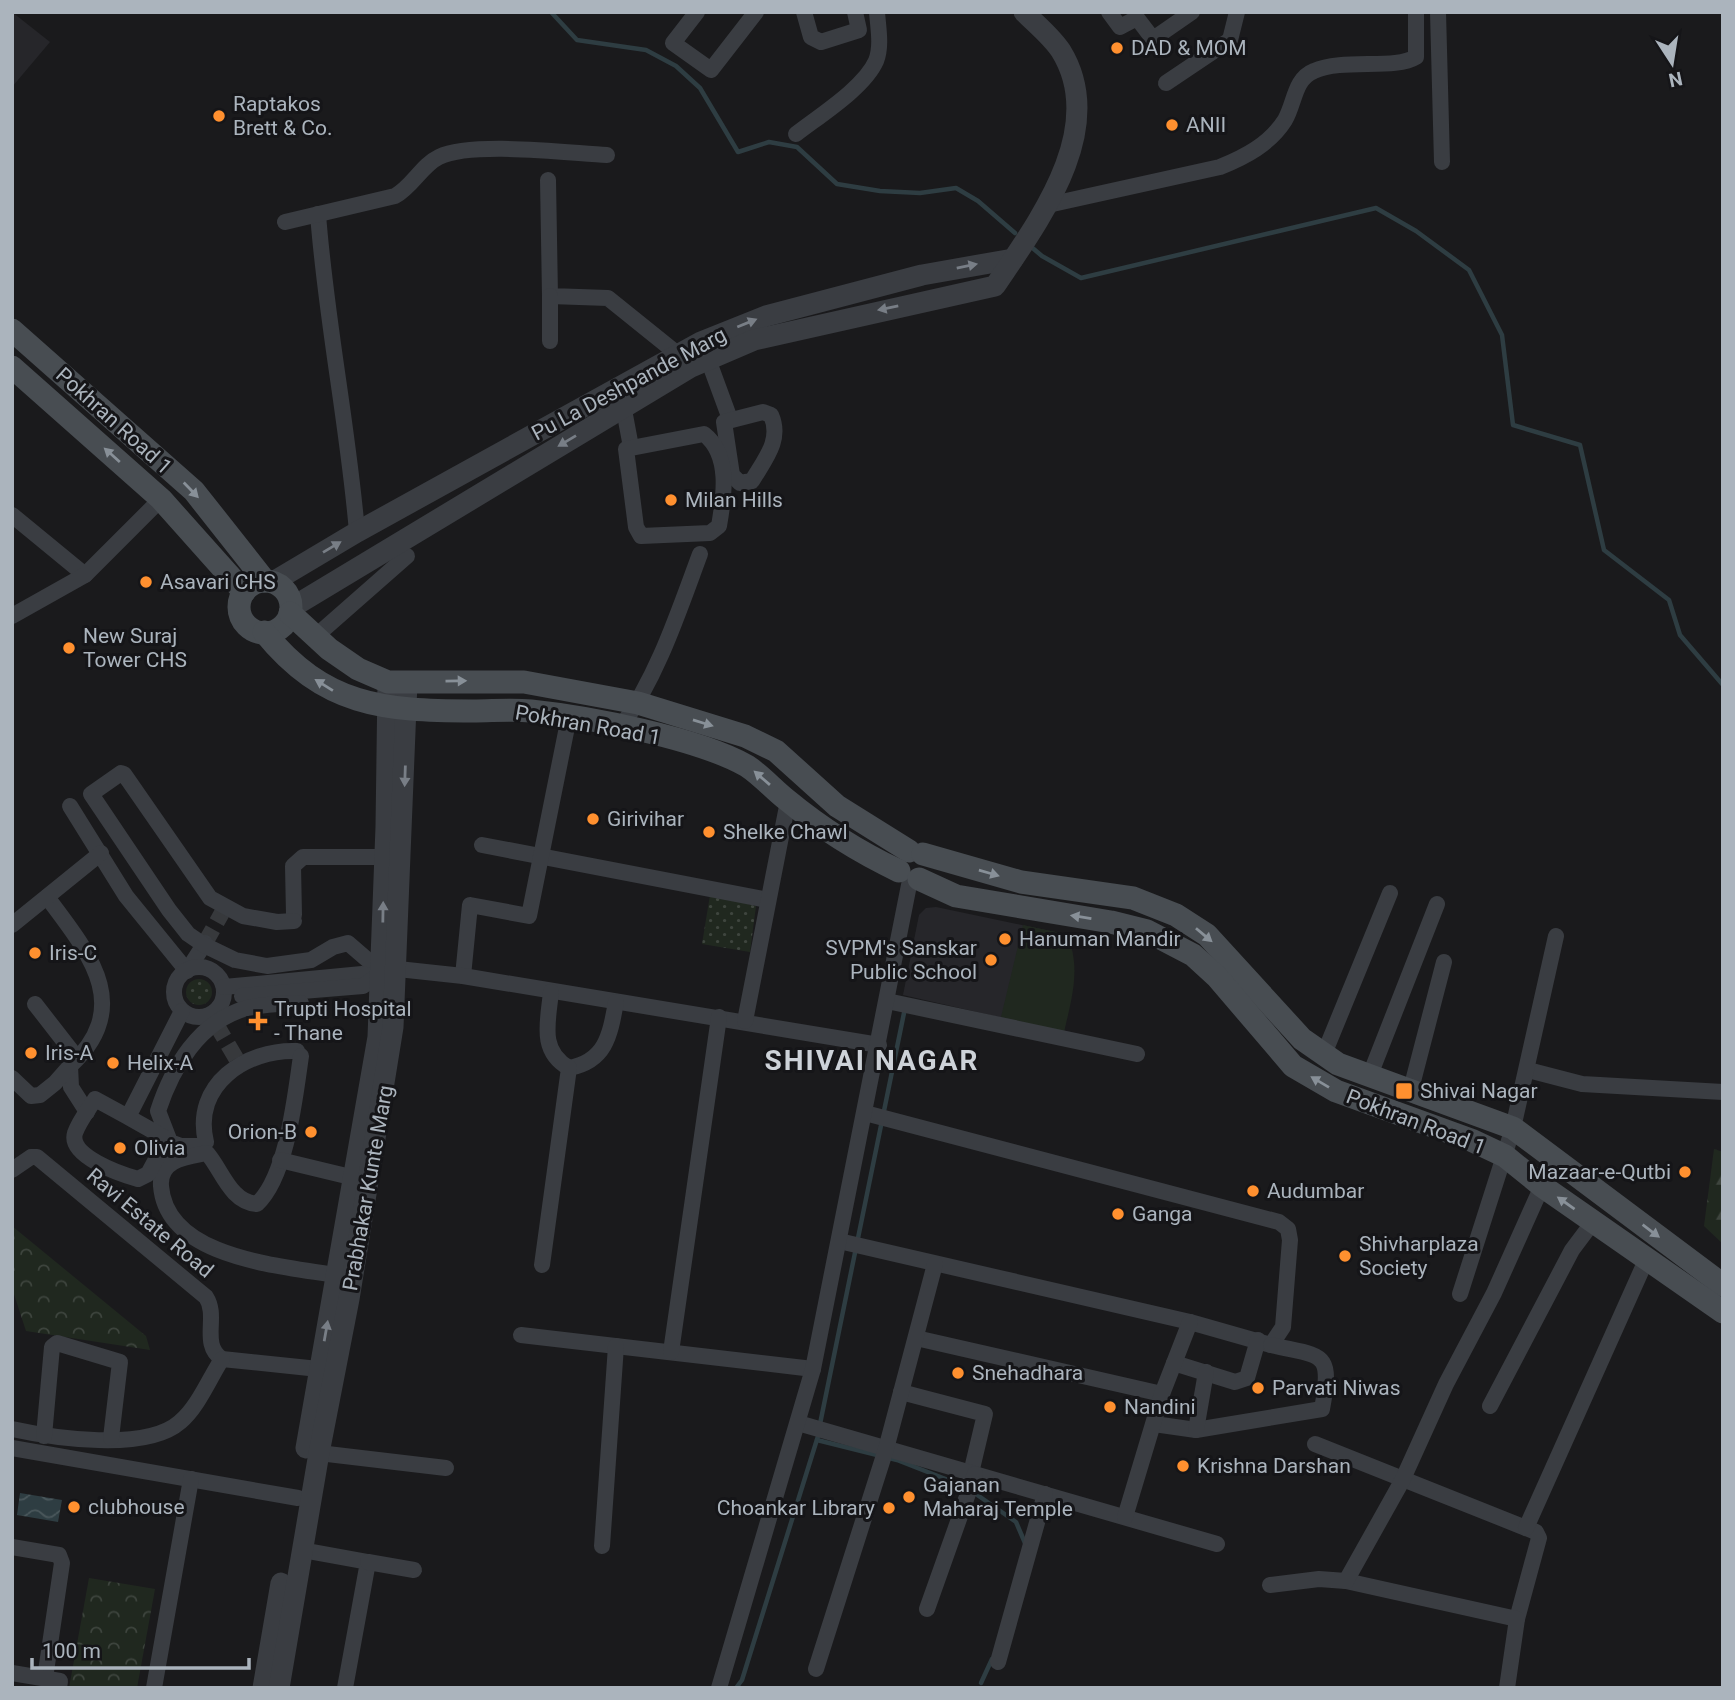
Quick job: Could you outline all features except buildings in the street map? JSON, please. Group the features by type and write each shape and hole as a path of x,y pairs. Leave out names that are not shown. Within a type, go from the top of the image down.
{"main road":[{"name":"Pokhran Road 1","path":"12,330 194,491 269,582"},
{"name":"Pokhran Road 1","path":"12,367 161,499 243,592"},
{"path":"269,582 286,592 290,610 278,629 264,632 253,630 241,617 239,608 243,592 249,586 269,582"},
{"name":"Pokhran Road 1","path":"290,610 316,636 358,669 397,682 524,682 638,703 745,736 776,751 837,806 912,867 956,896 1111,922 1147,931 1193,955 1217,977 1293,1066 1336,1091 1471,1140 1505,1156 1592,1222 1723,1312"},
{"name":"Pokhran Road 1","path":"264,632 284,657 318,682 348,699 397,707 529,710 621,727 720,753 749,767 788,801 856,850 912,867 1133,898 1176,915 1207,936 1302,1039 1338,1064 1513,1128 1723,1285"},
{"path":"1016,906 1021,882"}],"street":[{"path":"697,12 673,43 711,69 756,12"},
{"path":"804,12 811,37 821,42 859,30 855,12"},
{"path":"796,134 860,83 876,61 879,40 877,12"},
{"name":"Pu La Deshpande Marg","path":"269,582 357,532 621,397 766,316 922,275 1013,259 1048,205 1077,131 1077,91 1061,51 1025,12"},
{"path":"1109,12 1121,27 1137,18 1153,39 1192,12"},
{"path":"1166,83 1230,40 1237,12"},
{"path":"1048,205 1220,167 1243,158 1269,140 1285,120 1299,83 1312,71 1336,64 1416,57 1416,12"},
{"path":"1438,12 1442,162"},
{"path":"285,222 395,196 407,189 438,157 457,152 492,150 607,155"},
{"path":"548,180 550,341"},
{"path":"318,214 325,302 349,447 357,532"},
{"path":"550,296 608,298 695,355 730,419"},
{"path":"621,397 631,447"},
{"name":"Pu La Deshpande Marg","path":"290,610 621,397"},
{"path":"763,412 771,415 775,424 774,443 752,481 740,483 732,475 723,426 730,419 763,412"},
{"path":"704,435 712,441 726,489 716,530 710,533 641,536 636,527 625,456 626,449 631,447 704,435"},
{"path":"12,616 85,575 161,499"},
{"path":"12,514 85,575"},
{"path":"621,727 638,703 670,636 700,554"},
{"path":"316,636 407,556"},
{"name":"Prabhakar Kunte Marg","path":"263,1688 298,1497 327,1370 360,1179 378,1037 377,975 393,857 397,682"},
{"path":"463,976 470,905 529,916 569,718"},
{"path":"377,975 370,962 348,943 333,947 311,960 267,967 235,960 188,934 91,794 121,773 124,774 210,898 224,910 277,922 294,918 293,866 296,860 303,857 393,857"},
{"path":"745,1021 788,801"},
{"path":"70,806 126,896 187,971"},
{"path":"482,845 768,900"},
{"path":"12,925 101,853"},
{"path":"719,1688 813,1369 912,867"},
{"path":"1324,1054 1390,893"},
{"path":"12,1078 31,1096 40,1095 90,1046 102,1014 100,984 87,950 47,897"},
{"path":"1370,1075 1437,904"},
{"path":"1460,1294 1513,1128 1556,936"},
{"path":"204,944 187,971 180,976 174,990 177,1005 182,1011 196,1017 213,1019 224,992"},
{"path":"1411,1089 1444,962"},
{"path":"187,971 209,970 224,992"},
{"path":"224,992 377,975 463,976 879,1045"},
{"path":"551,992 546,1037 552,1055 569,1068"},
{"path":"887,1001 1137,1055"},
{"path":"569,1068 589,1062 604,1049 616,1002"},
{"path":"301,1003 246,1009 204,1034 182,1057 158,1111 170,1142 181,1146 203,1146 206,1142 202,1126 204,1110 224,1075 238,1062 278,1050 299,1053 280,1160 267,1195 257,1205 250,1204 230,1187 207,1153 178,1159 167,1165 161,1177 161,1189 167,1208 184,1228 209,1247 244,1259 344,1277"},
{"path":"35,1004 73,1062 71,1087 87,1112"},
{"path":"128,1117 182,1011"},
{"path":"671,1352 719,1017"},
{"path":"542,1265 569,1068"},
{"path":"1528,1070 1582,1084 1723,1092"},
{"path":"95,1099 128,1117 167,1139 148,1174 138,1179 82,1154 75,1145 75,1134 95,1099"},
{"path":"865,1113 1279,1222 1288,1229 1290,1240 1283,1327 1265,1342 1247,1378 1235,1382 1174,1363"},
{"name":"Ravi Estate Road","path":"12,1170 31,1157 37,1157 206,1297 213,1316 211,1345 215,1354 222,1359"},
{"path":"280,1160 360,1179"},
{"path":"1346,1581 1402,1481 1446,1384 1494,1293 1542,1186"},
{"path":"1490,1406 1572,1250 1592,1222"},
{"path":"839,1241 1190,1322 1320,1356 1326,1364 1328,1380 1322,1409 1195,1430 1154,1424"},
{"path":"1526,1528 1647,1258"},
{"path":"816,1668 886,1449 935,1264"},
{"path":"1125,1517 1162,1394 1190,1322"},
{"path":"522,1335 813,1369"},
{"path":"916,1338 1162,1394"},
{"path":"44,1436 52,1347 57,1343 120,1362 111,1438"},
{"path":"602,1546 616,1346"},
{"path":"12,1429 44,1436 143,1438 175,1426 187,1414 222,1359 327,1370"},
{"name":"Prabhakar Kunte Marg","path":"279,1688 319,1453 327,1370"},
{"path":"1195,1430 1206,1372"},
{"path":"901,1392 985,1414 973,1474 927,1609"},
{"path":"797,1423 1217,1544"},
{"path":"1315,1444 1402,1481 1526,1528 1539,1538 1517,1619 1510,1687"},
{"path":"12,1448 298,1497"},
{"path":"319,1453 446,1468"},
{"path":"154,1688 191,1479"},
{"path":"998,1662 1045,1494"},
{"path":"12,1547 59,1555 62,1563 52,1683 12,1672"},
{"path":"302,1550 414,1570"},
{"path":"347,1687 368,1562"},
{"path":"1270,1585 1319,1579 1346,1581 1517,1619"}],"shaded area":[{"path":"12,12 50,42 12,87"},
{"name":"SVPM's Sanskar Public School","path":"936,907 1065,934 1072,948 1074,972 1064,1032 903,995 919,915 926,908"}],"green space":[{"path":"710,895 756,906 750,952 702,944"},
{"path":"1023,925 1065,934 1070,945 1074,982 1064,1032 1001,1017"},
{"path":"199,979 208,983 212,992 208,1001 199,1005 190,1001 186,992 190,983"},
{"path":"1714,1149 1723,1152 1723,1244 1704,1226"},
{"path":"12,1226 146,1336 150,1350 26,1331 12,1288"},
{"path":"89,1578 155,1589 137,1688 69,1688"}],"water":[{"path":"20,1493 62,1500 58,1522 17,1515"}],"waterway":[{"path":"551,12 577,40 646,50 676,66 700,88 738,152 769,142 797,147 837,184 880,191 920,193 956,188 978,201 1015,233"},
{"path":"1029,245 1042,256 1081,278 1376,208 1416,231 1469,270 1502,335 1513,425 1580,445 1604,550 1669,600 1680,635 1723,685"},
{"path":"820,1424 904,1013"},
{"path":"736,1688 742,1680 819,1433"},
{"path":"817,1440 897,1460 966,1487"},
{"path":"973,1492 1016,1522 1025,1543"},
{"path":"981,1683 992,1659"}],"tunnel":[{"path":"205,943 223,911"},
{"path":"216,1024 237,1060"}],"place":[{"name":"DAD & MOM","path":"1117,48"},
{"name":"Raptakos Brett & Co.","path":"219,116"},
{"name":"ANII","path":"1172,125"},
{"name":"Milan Hills","path":"671,500"},
{"name":"Asavari CHS","path":"146,582"},
{"name":"New Suraj Tower CHS","path":"69,648"},
{"name":"Girivihar","path":"593,819"},
{"name":"Shelke Chawl","path":"709,832"},
{"name":"Hanuman Mandir","path":"1005,939"},
{"name":"Iris-C","path":"35,953"},
{"name":"SVPM's Sanskar Public School","path":"991,960"},
{"name":"Trupti Hospital - Thane","path":"258,1021"},
{"name":"Iris-A","path":"31,1053"},
{"name":"Helix-A","path":"113,1063"},
{"name":"Shivai Nagar","path":"1404,1091"},
{"name":"Orion-B","path":"311,1132"},
{"name":"Olivia","path":"120,1148"},
{"name":"Mazaar-e-Qutbi","path":"1685,1172"},
{"name":"Audumbar","path":"1253,1191"},
{"name":"Ganga","path":"1118,1214"},
{"name":"Shivharplaza Society","path":"1345,1256"},
{"name":"Snehadhara","path":"958,1373"},
{"name":"Parvati Niwas","path":"1258,1388"},
{"name":"Nandini","path":"1110,1407"},
{"name":"Krishna Darshan","path":"1183,1466"},
{"name":"Gajanan Maharaj Temple","path":"909,1497"},
{"name":"clubhouse","path":"74,1507"},
{"name":"Choankar Library","path":"889,1508"}],"district":[{"name":"SHIVAI NAGAR","path":"872,1060"}]}
